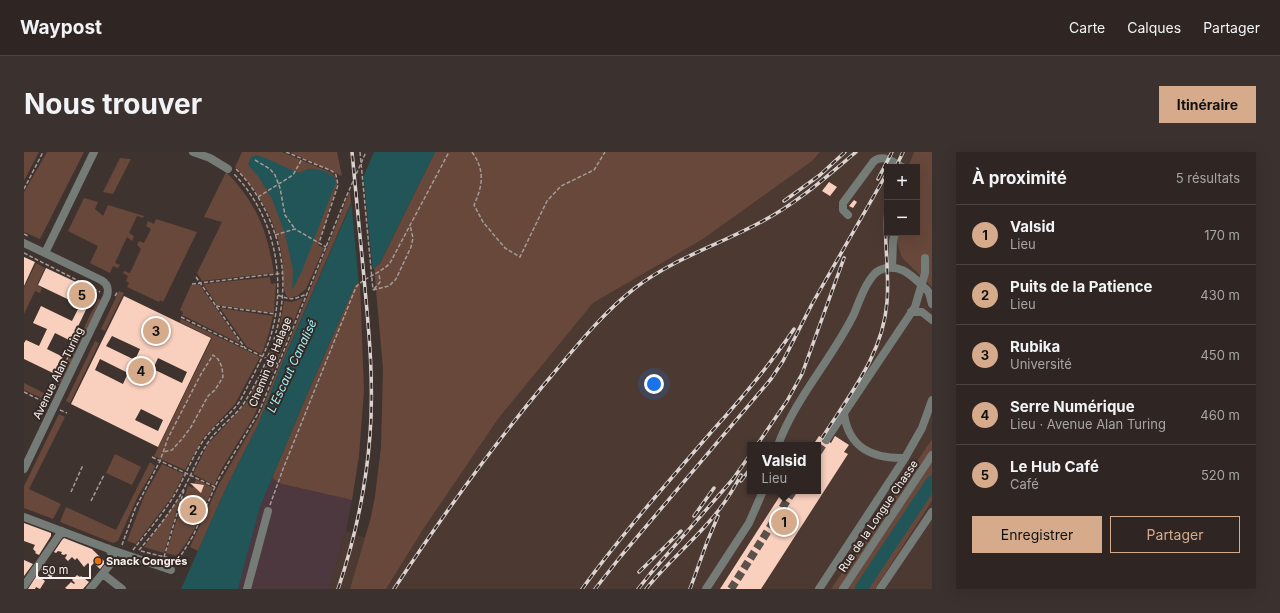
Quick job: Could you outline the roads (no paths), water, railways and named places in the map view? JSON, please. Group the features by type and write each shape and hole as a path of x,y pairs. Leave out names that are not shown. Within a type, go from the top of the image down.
{"street":[{"path":"27,240 45,253 94,152"},
{"path":"193,152 210,158 232,169"},
{"path":"848,215 843,210 843,203 874,161 878,158 885,158 896,164"},
{"path":"892,268 894,236"},
{"name":"Avenue Alan Turing","path":"24,469 107,296 108,291 108,286 101,280 45,253"},
{"path":"826,440 911,312 918,298 925,274 925,258"},
{"path":"779,442 795,408 842,336 871,278 879,270 899,268 906,271 929,293 932,304"},
{"path":"911,312 922,312 932,320"},
{"path":"819,589 920,433 932,400"},
{"path":"844,414 848,432 853,440 861,447 878,456 905,458"},
{"name":"Rue de la Longue Chasse","path":"843,589 932,455"},
{"path":"706,589 749,523 762,494"},
{"path":"247,589 268,511"},
{"path":"880,589 932,512"},
{"path":"24,516 121,553 171,570"},
{"path":"24,586 62,531"},
{"path":"90,589 113,561 109,548"},
{"path":"103,574 122,589"}],"water":[{"name":"L'Escaut Canalisé","path":"374,152 435,152 380,263 355,285 260,507 238,589 181,589 226,488 259,423 283,361"},
{"path":"256,155 300,173 307,169 315,169 327,172 335,179 336,183 302,271 292,290 293,270 285,234 272,199 258,176 248,165 251,157"}],"waterway":[{"path":"861,589 932,482"}],"tunnel":[{"path":"821,448 826,440"},
{"path":"731,589 791,494"}],"railway":[{"path":"338,589 350,551 363,494 371,415 369,337 352,152"},
{"path":"784,201 820,175 845,152"},
{"path":"394,589 431,534 490,452 582,340 613,307 635,288 680,260 743,231 785,208 833,172 856,152"},
{"path":"878,179 892,152"},
{"path":"897,164 903,152"},
{"path":"595,589 621,556 771,379 783,361 812,304 884,178"},
{"path":"822,438 863,374 879,340 884,321 888,289 885,225 887,200"},
{"path":"759,442 787,401 802,374 844,258"},
{"path":"582,589 646,508 735,406 794,329"},
{"path":"638,589 733,479 747,459"},
{"path":"741,481 747,473"},
{"path":"646,589 713,518 734,488 741,475"},
{"path":"694,516 714,488"},
{"path":"690,589 718,516"},
{"path":"639,572 681,531"}],"place":[{"name":"Le Hub Café","path":"82,295"},
{"name":"Rubika","path":"156,331"},
{"name":"Serre Numérique","path":"141,371"},
{"name":"Puits de la Patience","path":"193,510"},
{"name":"Valsid","path":"784,522"},
{"name":"Snack Congrés","path":"98,561"}]}
